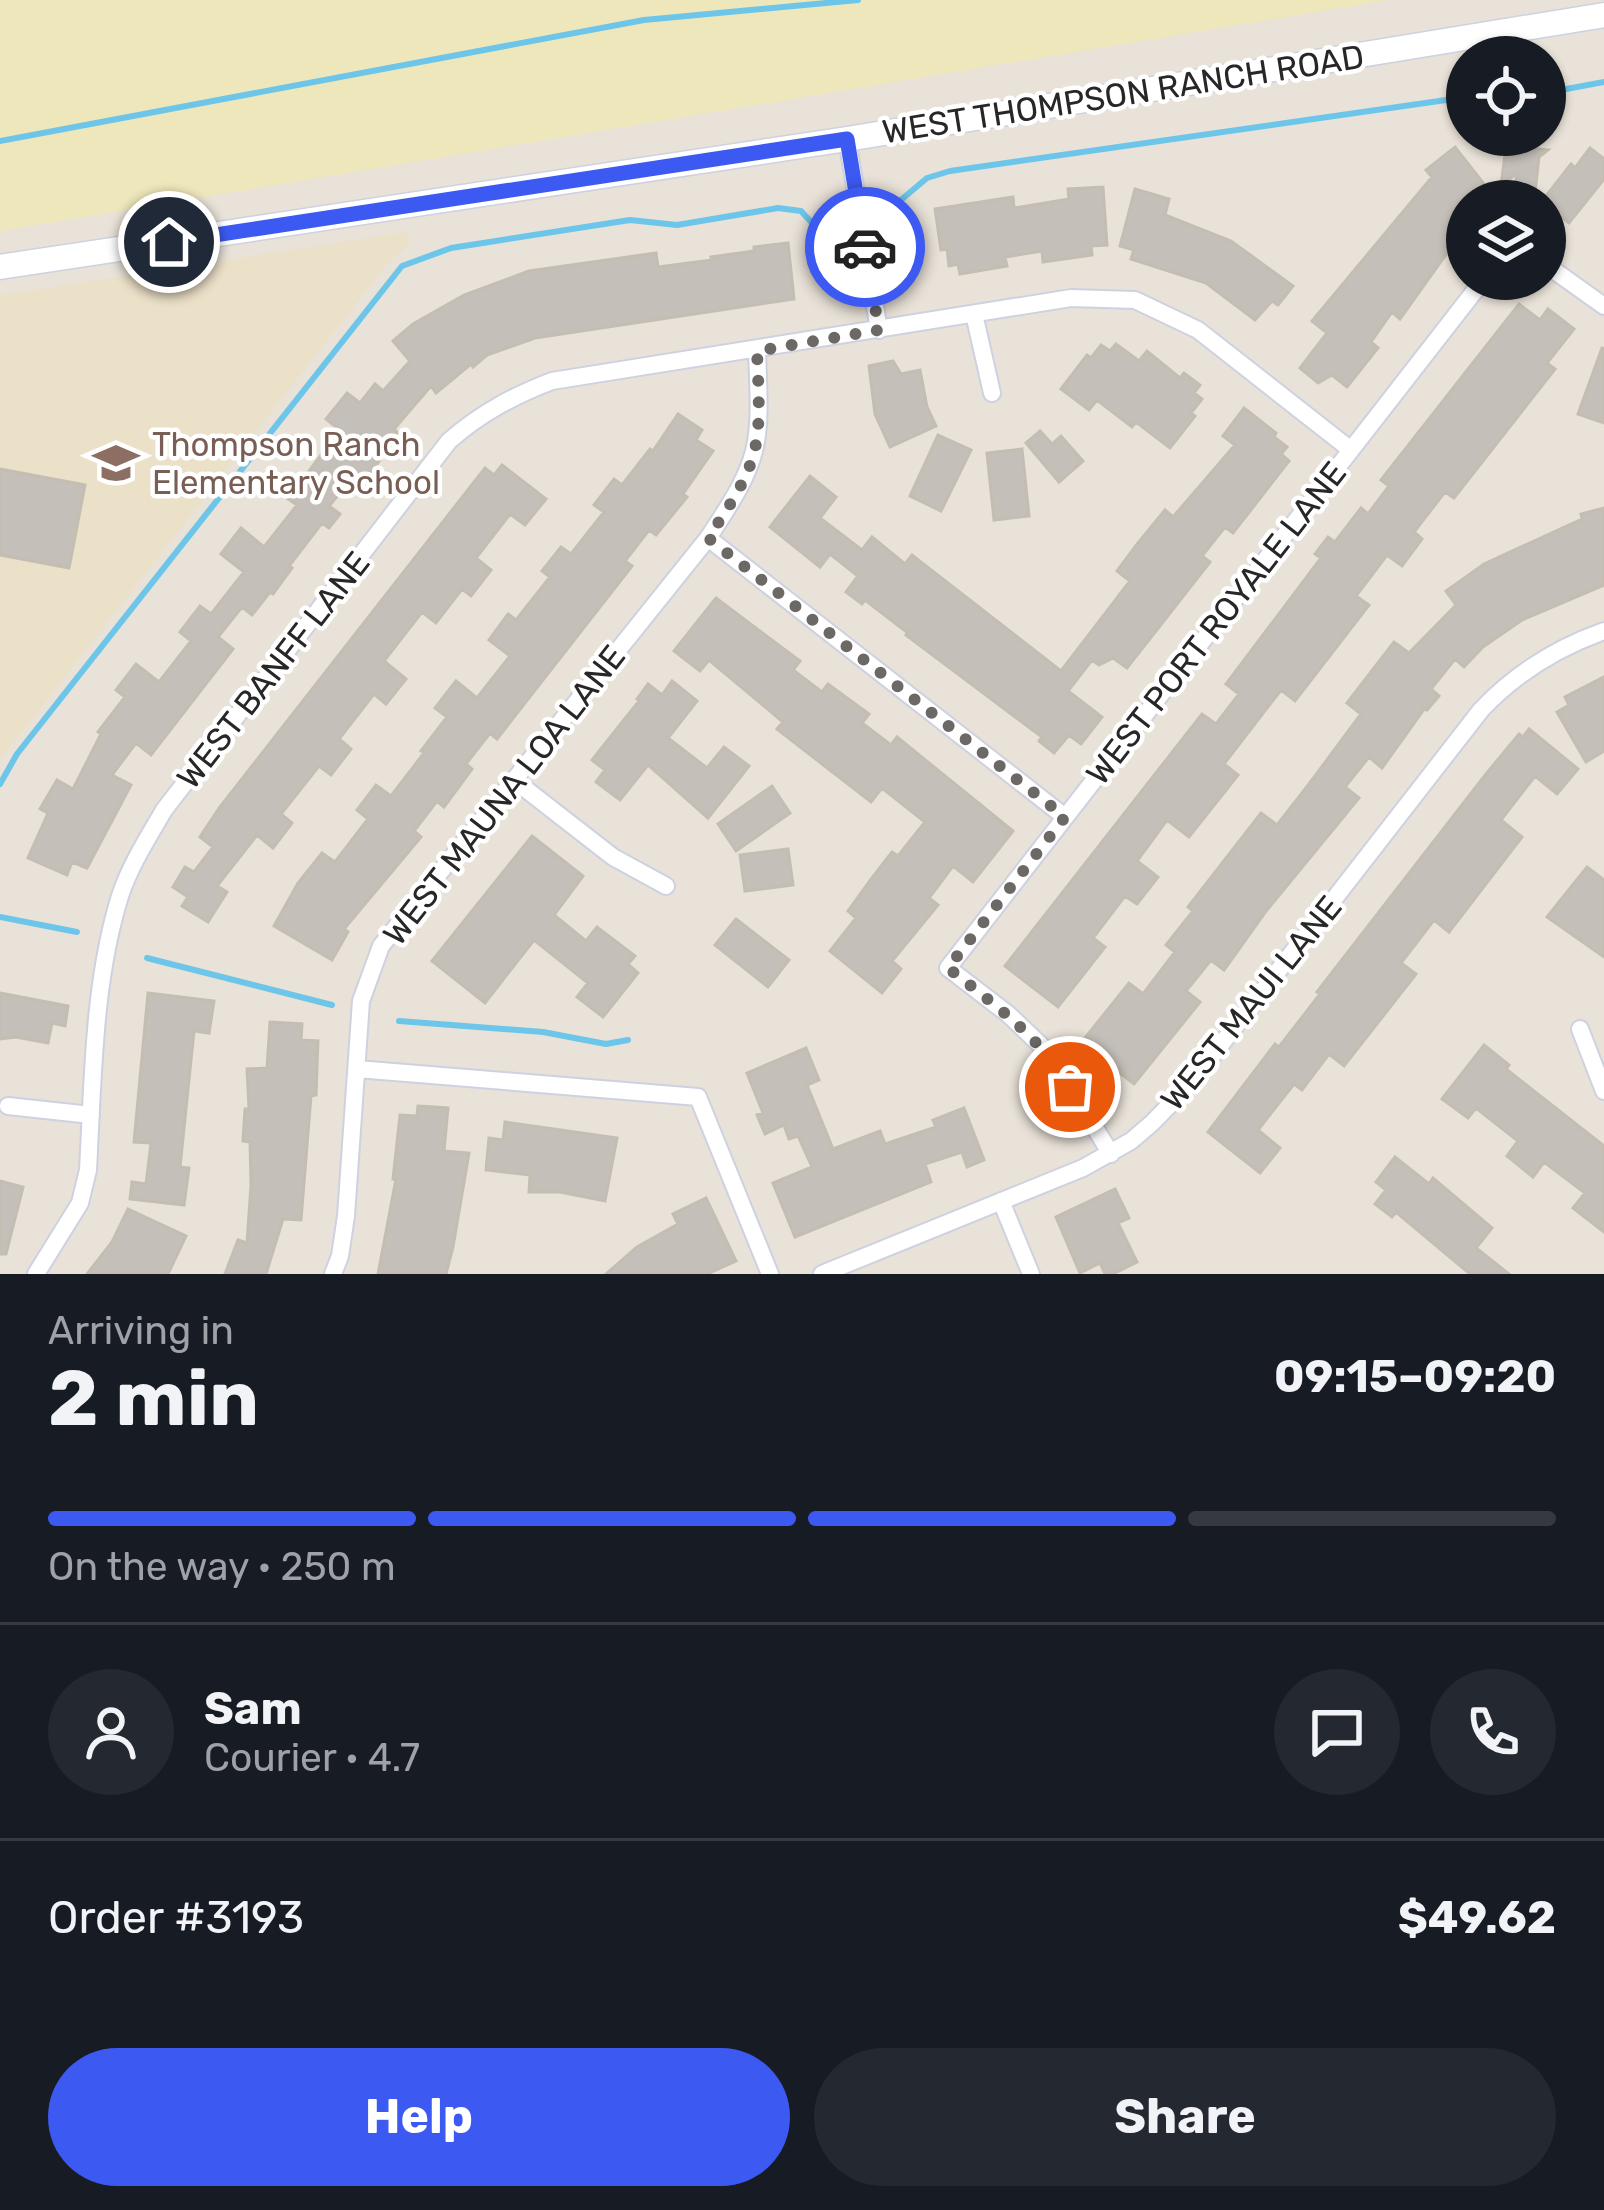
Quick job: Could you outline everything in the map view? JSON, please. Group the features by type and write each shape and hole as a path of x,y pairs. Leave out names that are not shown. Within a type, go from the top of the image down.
{"main road":[{"name":"WEST THOMPSON RANCH ROAD","path":"0,267 847,139 1604,15"}],"street":[{"path":"847,139 879,330"},
{"path":"1566,279 1604,306"},
{"name":"WEST BANFF LANE","path":"36,1274 80,1203 88,1170 105,965 122,890 143,847 164,810 449,441 474,419 515,395 552,381 1071,298 1135,301 1198,330 1351,450"},
{"name":"WEST PORT ROYALE LANE","path":"1111,1154 1049,1053 948,968 1468,300"},
{"path":"974,314 992,393"},
{"name":"WEST MAUNA LOA LANE","path":"333,1274 346,1216 361,1001 381,946 708,538 743,486 760,434 757,351"},
{"path":"708,538 1065,817"},
{"name":"WEST MAUI LANE","path":"822,1274 1111,1154 1176,1101 1481,710 1509,680 1554,652 1604,631"},
{"path":"514,779 614,857 666,886"},
{"path":"1580,1029 1604,1091"},
{"path":"357,1069 698,1097 770,1274"},
{"path":"8,1106 91,1115"},
{"path":"1001,1201 1031,1274"}],"shaded area":[{"name":"Thompson Ranch Elementary School","path":"406,232 410,243 383,269 0,760 0,295"}],"sand":[{"path":"0,0 1388,0 0,231"}],"building":[{"path":"1590,148 1604,159 1604,179 1569,223 1566,180 1558,180 1571,164 1575,168"},
{"path":"1446,154 1462,156 1481,180 1446,180 1446,254 1400,319 1392,312 1371,342 1378,348 1347,387 1332,375 1318,383 1300,368 1327,333 1312,321 1432,177 1426,170"},
{"path":"1505,156 1540,156 1536,180 1516,180 1517,173 1502,180"},
{"path":"1103,187 1107,245 1091,246 1092,255 1043,262 1042,251 1005,257 1007,266 960,274 958,264 949,266 947,249 941,250 935,209 1013,197 1014,208 1069,199 1068,189"},
{"path":"1135,189 1169,199 1165,215 1231,241 1293,286 1278,305 1272,301 1255,320 1206,283 1131,259 1134,250 1120,246"},
{"path":"788,243 794,299 535,338 487,355 436,393 431,386 394,429 399,434 363,483 354,476 329,506 340,514 329,528 322,523 273,594 252,615 242,607 218,637 233,649 151,755 136,743 112,775 131,785 87,868 72,862 67,875 28,858 48,813 40,809 57,780 73,789 98,732 125,697 116,690 136,664 159,682 191,641 180,632 200,606 211,614 244,572 221,554 241,528 264,547 297,505 288,499 340,430 326,419 347,393 360,403 375,384 383,391 410,361 393,341 413,324 464,295 529,271 656,253 658,267"},
{"path":"1519,304 1540,320 1548,309 1574,329 1547,363 1555,369 1454,498 1445,492 1414,532 1422,539 1402,566 1387,555 1356,596 1369,605 1295,701 1281,690 1224,764 1238,775 1189,837 1167,820 1137,861 1158,877 1137,904 1125,896 1093,938 1105,947 1058,1007 1005,966 1202,714 1216,724 1239,694 1226,684 1321,558 1315,554 1328,537 1335,542 1361,508 1368,514 1389,486 1381,480"},
{"path":"1116,344 1139,361 1147,351 1180,378 1184,373 1200,385 1194,393 1202,399 1191,413 1195,416 1170,448 1097,400 1089,410 1061,389 1087,355 1091,358 1101,345 1110,351"},
{"path":"1604,349 1604,423 1578,414"},
{"path":"893,361 901,374 920,370 936,426 890,447 875,414 869,366"},
{"path":"1244,408 1276,433 1274,437 1287,447 1281,454 1289,461 1233,533 1225,527 1202,556 1210,562 1127,668 1113,658 1099,665 1092,660 1068,691 1102,717 1081,744 1069,735 1054,753 1039,741 1042,737 908,633 865,600 862,604 846,592 858,576 830,554 820,567 770,527 810,476 836,497 820,518 862,550 872,537 905,564 912,555 1061,671 1130,581 1117,571 1138,543 1165,510 1173,517 1235,445 1223,436"},
{"path":"678,414 702,430 696,440 713,451 683,494 687,497 656,535 649,530 625,561 632,566 497,739 490,733 466,764 472,769 444,807 437,801 414,831 421,837 344,929 348,932 332,960 274,926 322,853 335,862 368,819 357,810 376,785 391,796 424,753 421,751 447,717 435,708 456,681 477,698 510,656 489,640 508,614 516,620 550,577 542,571 561,547 571,554 604,512 594,505 614,479 622,485"},
{"path":"1040,431 1052,444 1061,436 1083,461 1059,482 1026,443"},
{"path":"938,435 971,450 941,511 910,496"},
{"path":"1022,449 1029,516 994,520 987,453"},
{"path":"502,465 546,499 525,525 510,514 476,558 491,570 471,596 462,589 436,623 422,612 384,661 406,679 386,704 374,694 339,739 351,749 331,775 319,766 281,814 292,823 273,848 257,835 217,886 227,892 208,922 182,906 188,897 173,887 185,867 194,872 213,847 200,837 220,807 485,468 494,475"},
{"path":"0,469 85,485 69,568 0,555"},
{"path":"1604,508 1604,585 1522,620 1464,667 1455,659 1431,689 1439,696 1382,768 1369,757 1345,787 1359,798 1224,970 1211,960 1186,991 1200,1002 1134,1084 1081,1043 1129,983 1143,994 1175,952 1166,945 1193,911 1188,907 1261,813 1277,825 1361,714 1347,703 1394,642 1409,653 1456,605 1446,591 1484,564 1582,519 1581,514"},
{"path":"716,598 800,661 793,670 822,692 828,684 869,714 862,723 891,745 897,737 1013,831 973,882 953,866 929,898 938,905 892,961 901,969 882,993 830,951 856,918 848,911 872,878 892,852 898,856 925,822 882,788 871,802 777,729 783,722 709,660 700,671 674,651"},
{"path":"1604,677 1604,751 1586,762 1557,712 1569,705 1565,697"},
{"path":"672,681 697,701 668,738 707,768 724,747 749,766 708,818 648,765 620,800 596,782 605,770 592,760 648,684 662,695"},
{"path":"1529,729 1578,769 1557,794 1535,776 1501,820 1522,837 1449,932 1434,920 1401,963 1416,974 1344,1066 1329,1054 1302,1090 1294,1084 1258,1130 1280,1148 1260,1173 1208,1132 1275,1044 1279,1047 1486,774 1519,734 1523,737"},
{"path":"772,786 790,813 736,851 718,824"},
{"path":"532,836 583,876 554,915 586,941 597,927 635,956 628,964 638,973 603,1017 577,997 588,983 534,940 485,1003 432,961"},
{"path":"788,849 793,885 745,891 740,855"},
{"path":"1587,867 1604,880 1604,957 1547,917"},
{"path":"736,919 789,960 768,987 715,945"},
{"path":"0,993 68,1006 65,1026 52,1023 48,1043 0,1039"},
{"path":"148,993 214,1001 209,1033 194,1031 180,1167 189,1168 184,1205 130,1199 132,1182 146,1184 151,1143 134,1142"},
{"path":"270,1022 302,1024 301,1040 318,1041 301,1220 283,1219 266,1274 225,1274 238,1240 247,1243 250,1142 243,1141 245,1109 249,1109 247,1069 267,1068"},
{"path":"1484,1045 1509,1065 1506,1069 1604,1146 1604,1232 1573,1208 1585,1193 1544,1162 1533,1177 1507,1156 1518,1141 1476,1108 1468,1118 1442,1099"},
{"path":"806,1048 819,1080 807,1085 833,1149 880,1131 885,1144 936,1127 933,1120 964,1108 984,1160 967,1167 962,1152 925,1164 931,1182 795,1237 773,1183 812,1167 798,1136 789,1139 784,1125 765,1134 757,1115 763,1113 747,1073"},
{"path":"418,1106 448,1108 444,1151 469,1153 453,1247 446,1274 378,1274 396,1179 400,1115 417,1116"},
{"path":"505,1122 617,1138 605,1201 560,1192 529,1192 530,1175 486,1170 489,1138 503,1140"},
{"path":"1395,1157 1429,1184 1433,1178 1492,1228 1476,1248 1509,1274 1470,1274 1396,1212 1392,1217 1375,1204 1386,1190 1376,1182"},
{"path":"0,1181 23,1187 6,1254 0,1254"},
{"path":"1115,1189 1129,1218 1118,1223 1137,1262 1113,1274 1105,1274 1100,1263 1080,1273 1056,1217"},
{"path":"706,1198 736,1261 707,1274 606,1274 637,1247 678,1224 673,1214"},
{"path":"128,1209 186,1236 168,1274 87,1274 112,1242"}],"waterway":[{"path":"0,141 644,20 858,0"},
{"path":"1566,89 1604,82"},
{"path":"889,210 927,178 950,171 1446,100"},
{"path":"0,784 17,754 402,266 451,248 630,220 677,225 778,208 801,211 812,223 826,220"},
{"path":"0,917 77,932"},
{"path":"147,958 332,1005"},
{"path":"399,1021 543,1032 606,1044 628,1040"}],"way so far":[{"path":"865,247 879,330 757,351 760,434 754,461 708,538 1065,817 948,968 1049,1053 1070,1087"}],"place":[{"name":"Thompson Ranch Elementary School","path":"116,463"}],"route":[{"path":"169,242 847,139 865,247"}]}
